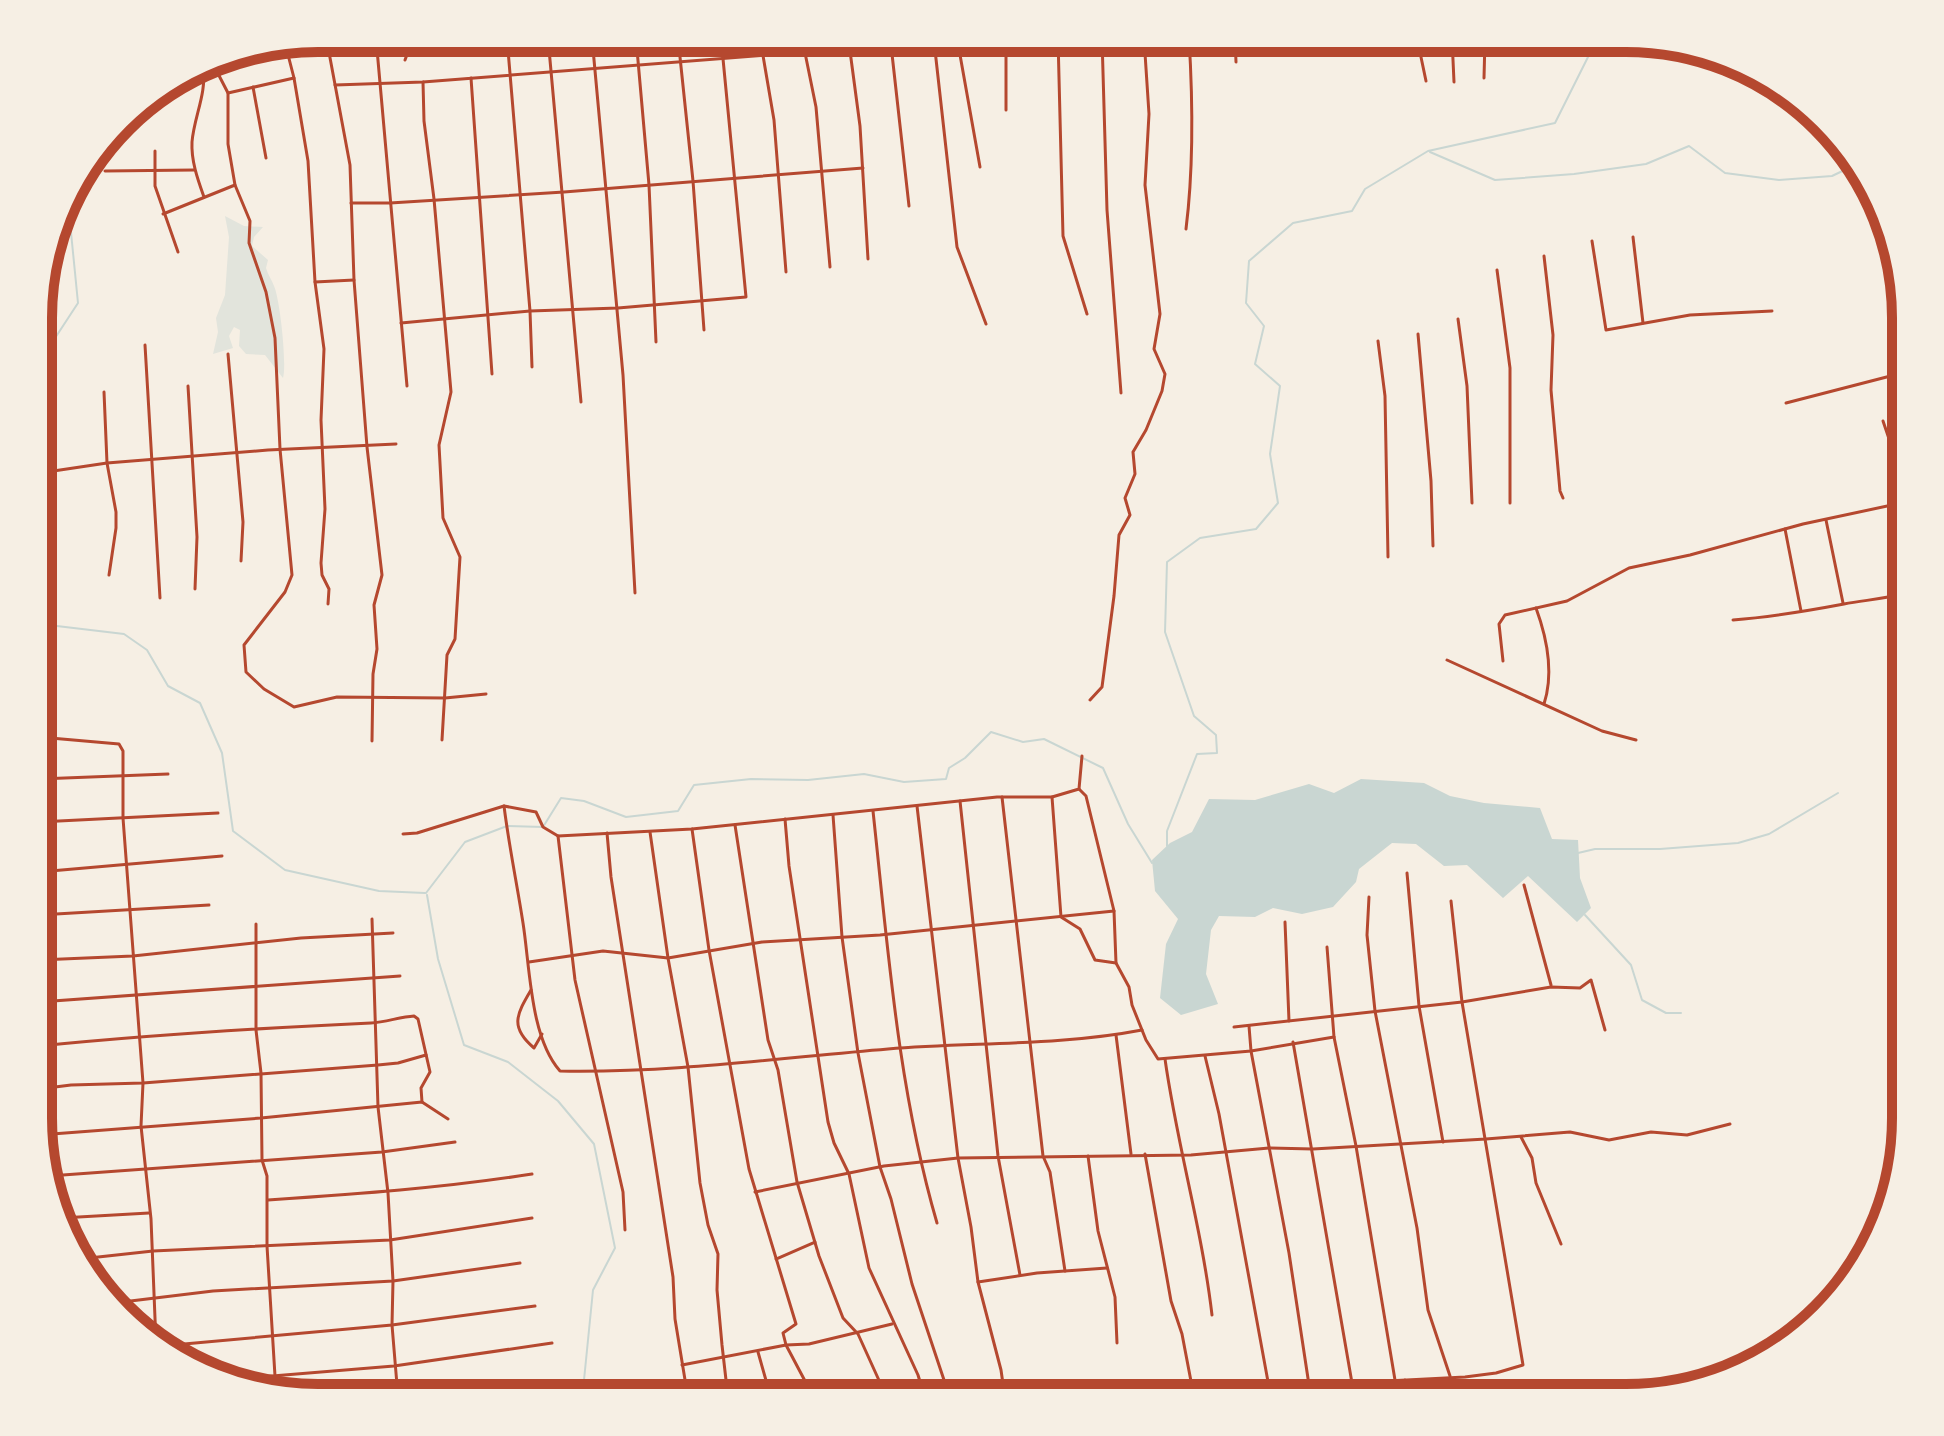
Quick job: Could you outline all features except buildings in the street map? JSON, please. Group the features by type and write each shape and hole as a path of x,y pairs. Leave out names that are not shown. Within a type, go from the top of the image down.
{"street":[{"path":"329,53 348,148 367,447 382,575 374,605 377,649 373,674 372,741"},
{"path":"377,53 407,386"},
{"path":"405,60 408,53"},
{"path":"508,53 532,367"},
{"path":"549,53 581,402"},
{"path":"594,53 618,308 635,593"},
{"path":"637,53 649,185 656,342"},
{"path":"680,53 704,330"},
{"path":"401,323 746,297 722,53"},
{"path":"334,85 423,82 782,53"},
{"path":"804,53 816,107 830,267"},
{"path":"850,53 863,168 868,259"},
{"path":"892,53 909,206"},
{"path":"935,53 957,247 986,324"},
{"path":"959,53 980,167"},
{"path":"1006,53 1006,110"},
{"path":"1058,53 1063,236 1087,314"},
{"path":"1102,53 1107,210 1121,393"},
{"path":"1090,700 1102,687 1119,535 1130,515 1125,498 1135,474 1133,452 1162,391 1165,374 1154,349 1160,314 1145,182 1149,114 1145,53"},
{"path":"1186,229 1192,179 1190,53"},
{"path":"1236,53 1236,62"},
{"path":"1420,53 1426,81"},
{"path":"1453,53 1454,82"},
{"path":"1484,78 1485,53"},
{"path":"289,54 308,161 315,282 324,349 321,420 325,509 321,563 322,575 329,589 328,604"},
{"path":"761,55 767,76 786,272"},
{"path":"217,72 228,93 228,144 235,185 250,221 249,243 266,292 275,338 280,449 292,575 285,592 244,645 246,672 264,689 294,707 337,697 445,698 486,694"},
{"path":"228,93 294,78"},
{"path":"471,78 492,374"},
{"path":"203,79 192,142 194,170 204,197"},
{"path":"423,82 424,121 451,392 439,445 443,518 460,557 455,639 447,655 442,740"},
{"path":"253,87 266,158"},
{"path":"155,151 155,186 178,252"},
{"path":"351,203 564,192 863,168"},
{"path":"105,171 194,170"},
{"path":"163,214 235,185"},
{"path":"1633,237 1643,323"},
{"path":"1592,241 1606,330 1690,315 1772,311"},
{"path":"1544,256 1553,335 1551,390 1563,498"},
{"path":"1497,270 1510,368 1510,503"},
{"path":"315,282 354,280"},
{"path":"1458,319 1467,386 1472,503"},
{"path":"1418,334 1431,481 1433,546"},
{"path":"1378,341 1385,396 1388,557"},
{"path":"145,345 160,598"},
{"path":"228,354 243,522 241,561"},
{"path":"1786,403 1891,376"},
{"path":"188,386 197,537 195,589"},
{"path":"104,392 107,463 116,528 109,575"},
{"path":"1883,421 1891,445"},
{"path":"52,472 107,463 237,452 396,444"},
{"path":"1503,661 1501,618 1567,601 1629,568 1891,505"},
{"path":"1826,520 1843,604"},
{"path":"1785,529 1801,613"},
{"path":"1733,620 1801,613 1891,597"},
{"path":"1536,608 1547,653 1549,691 1544,704"},
{"path":"1447,660 1602,731 1636,740"},
{"path":"53,738 119,744 123,751 123,818 143,1083 141,1126 153,1251 156,1329"},
{"path":"1079,789 1082,756"},
{"path":"53,778 168,774"},
{"path":"403,834 417,833 504,806 536,812 543,827 558,836 692,829 1002,797 1052,797 1079,789"},
{"path":"1079,789 1086,796 1114,911 1116,963 1129,987 1142,1030 1158,1059 1251,1051 1334,1037"},
{"path":"1002,797 1043,1156 1050,1172 1065,1271"},
{"path":"1052,797 1061,917"},
{"path":"960,801 998,1156 1020,1275"},
{"path":"504,806 529,962 533,1011 553,1064 560,1071 642,1071 901,1048 1116,1035 1142,1030"},
{"path":"917,806 958,1158 978,1282 1003,1384"},
{"path":"873,811 885,934 901,1048 920,1162 937,1223"},
{"path":"53,821 218,813"},
{"path":"833,815 842,937 858,1053 880,1167 912,1284 945,1383"},
{"path":"785,819 817,1057 834,1143 849,1174 869,1268 920,1383"},
{"path":"735,825 768,1040 797,1182 843,1318 858,1334 880,1383"},
{"path":"692,829 709,950 755,1192 796,1324 783,1333 806,1383"},
{"path":"650,832 688,1067 700,1183 708,1225 718,1254 717,1290 727,1383"},
{"path":"607,833 673,1277 675,1319 685,1383"},
{"path":"558,836 571,955 623,1192 625,1230"},
{"path":"53,871 222,856"},
{"path":"1407,873 1419,1006 1443,1142"},
{"path":"1524,885 1551,987"},
{"path":"1369,897 1367,935 1375,1011 1417,1228 1428,1310 1451,1378"},
{"path":"1341,1384 1496,1373 1520,1367 1524,1362 1462,1002 1451,901"},
{"path":"53,914 209,905"},
{"path":"529,962 603,951 668,958 753,943 885,934 1114,911"},
{"path":"1061,917 1080,929 1095,960 1116,963"},
{"path":"372,919 378,1107 388,1193 396,1383"},
{"path":"1285,922 1289,1021"},
{"path":"256,924 256,1030 261,1073 262,1160 267,1176 267,1246 275,1376 278,1380"},
{"path":"53,959 133,956 393,933"},
{"path":"1327,947 1334,1037 1356,1146 1395,1380"},
{"path":"53,1001 400,976"},
{"path":"1234,1027 1462,1002 1551,987 1580,988 1591,980 1605,1030"},
{"path":"531,990 520,1009 517,1025 534,1048 542,1034"},
{"path":"53,1045 416,1017 430,1072 421,1088 422,1102"},
{"path":"1249,1026 1309,1384"},
{"path":"1116,1035 1131,1154"},
{"path":"1293,1042 1352,1383"},
{"path":"53,1087 378,1065 426,1055"},
{"path":"1205,1056 1226,1152 1267,1384"},
{"path":"1165,1059 1171,1105 1184,1154 1208,1278 1212,1315"},
{"path":"53,1134 422,1102 448,1119"},
{"path":"755,1192 880,1167 958,1158 1313,1149 1570,1132 1609,1140 1651,1132 1687,1135 1730,1124"},
{"path":"1521,1137 1532,1158 1536,1183 1561,1244"},
{"path":"58,1176 382,1152 455,1142"},
{"path":"1145,1154 1171,1301 1182,1334 1191,1384"},
{"path":"1088,1156 1098,1231 1115,1297 1117,1343"},
{"path":"268,1200 388,1193 532,1174"},
{"path":"71,1217 149,1213"},
{"path":"92,1258 153,1251 390,1240 532,1218"},
{"path":"776,1259 815,1242"},
{"path":"126,1302 213,1291 393,1281 520,1263"},
{"path":"978,1282 1020,1275 1107,1268"},
{"path":"179,1344 392,1325 535,1306"},
{"path":"682,1365 786,1345 809,1344 892,1324"},
{"path":"259,1377 394,1366 552,1343"},
{"path":"758,1352 767,1383"},
{"path":"1403,1384 1405,1380"}],"shaded area":[{"path":"225,216 244,226 263,227 254,237 252,246 268,260 266,268 276,293 281,317 283,378 265,355 246,354 239,346 240,330 234,327 229,336 233,348 213,354 218,332 216,318 225,295 229,237"},
{"path":"1361,779 1424,783 1450,796 1484,803 1540,808 1552,839 1578,840 1580,878 1591,908 1577,922 1528,876 1503,898 1467,865 1444,866 1416,844 1392,843 1359,869 1356,882 1333,907 1302,914 1273,908 1255,917 1219,916 1211,930 1206,974 1218,1004 1181,1015 1160,998 1166,944 1178,919 1155,891 1152,860 1170,843 1192,832 1209,799 1255,800 1309,784 1334,793"}],"waterway":[{"path":"1167,846 1167,831 1197,754 1217,753 1216,735 1194,716 1165,632 1167,562 1200,538 1256,529 1278,503 1270,454 1280,386 1255,364 1264,326 1246,303 1249,261 1293,223 1352,211 1365,189 1428,151 1555,123 1590,53"},
{"path":"1430,152 1495,180 1646,164 1689,146 1725,173 1779,180 1832,176 1846,169"},
{"path":"52,343 78,303 70,222"},
{"path":"52,625 124,634 147,650 168,686 200,703 222,753 233,831 285,870 379,891 425,893"},
{"path":"426,893 465,842 507,826 543,827 561,798 584,801 626,817 678,811 694,785 864,774 904,782 946,779 949,768 965,758 991,732 1023,742 1044,739 1103,768 1128,824 1152,863"},
{"path":"1578,853 1595,849 1660,849 1738,843 1769,834 1838,793"},
{"path":"427,895 438,959 464,1045 508,1062 558,1101 594,1144 615,1248 593,1290 584,1383"},
{"path":"1585,915 1631,965 1642,1000 1666,1013 1681,1013"}]}
